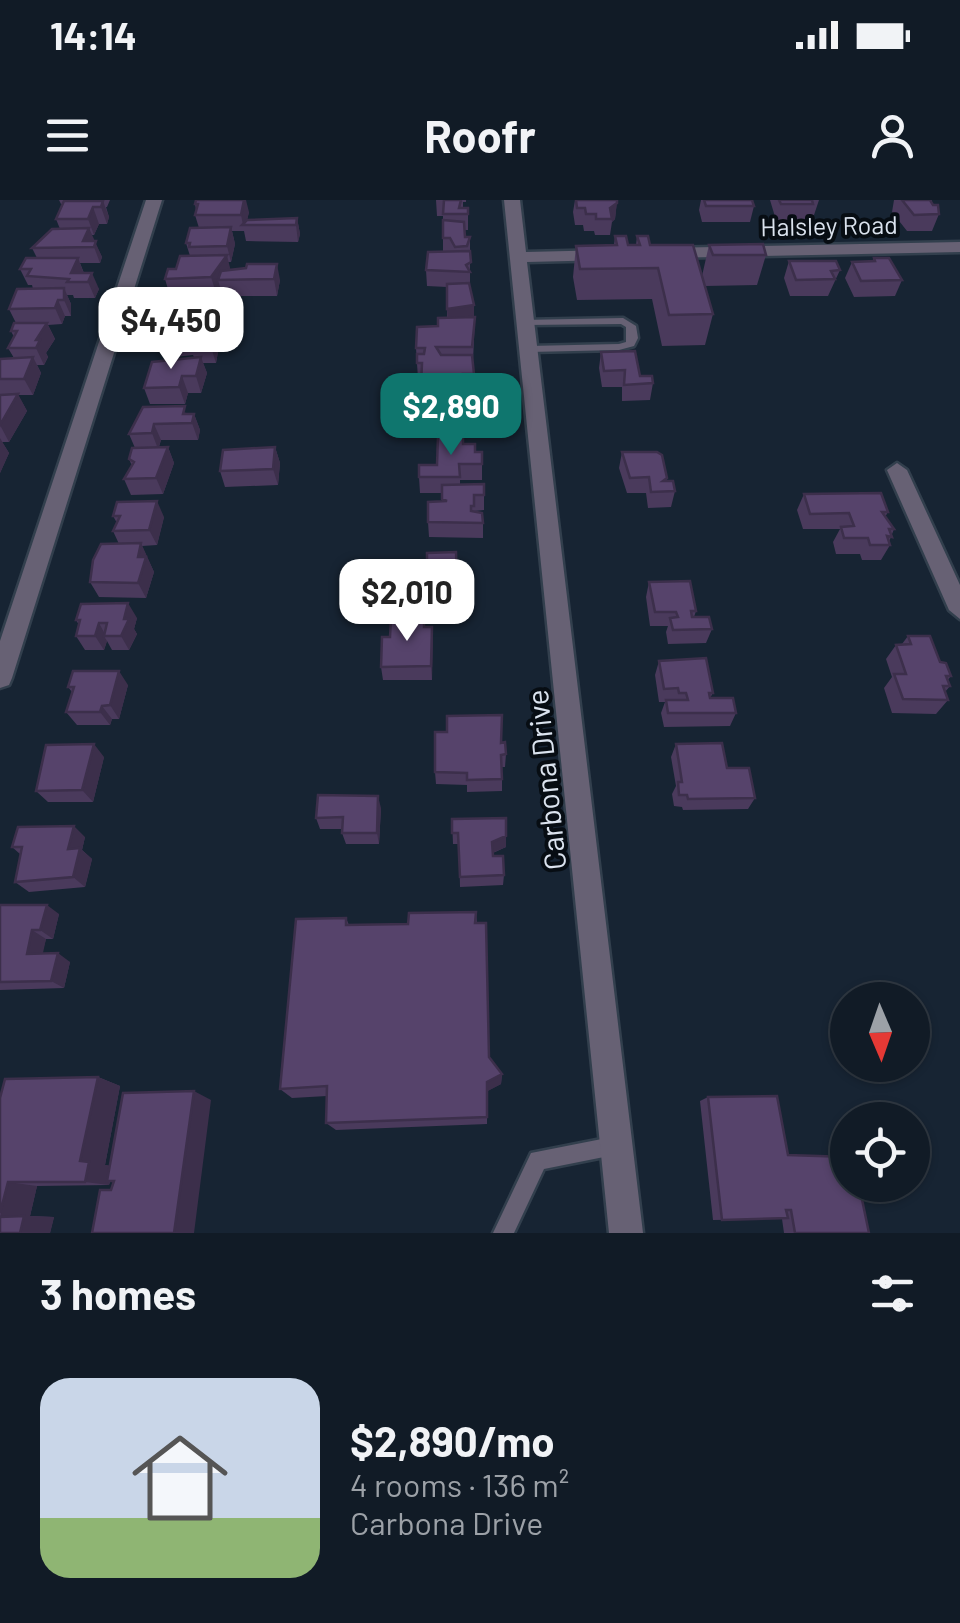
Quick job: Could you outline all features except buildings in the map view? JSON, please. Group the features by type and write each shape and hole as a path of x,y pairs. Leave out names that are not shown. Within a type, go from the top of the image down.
{"street":[{"path":"0,678 154,200"},
{"name":"Carbona Drive","path":"512,200 626,1233"},
{"name":"Halsley Road","path":"653,254 960,247"},
{"path":"519,256 634,254"},
{"path":"897,470 960,610"}],"lane":[{"path":"526,322 623,321 631,326 633,338 630,344 619,347 529,349"},
{"path":"502,1233 538,1160 617,1146"}]}
